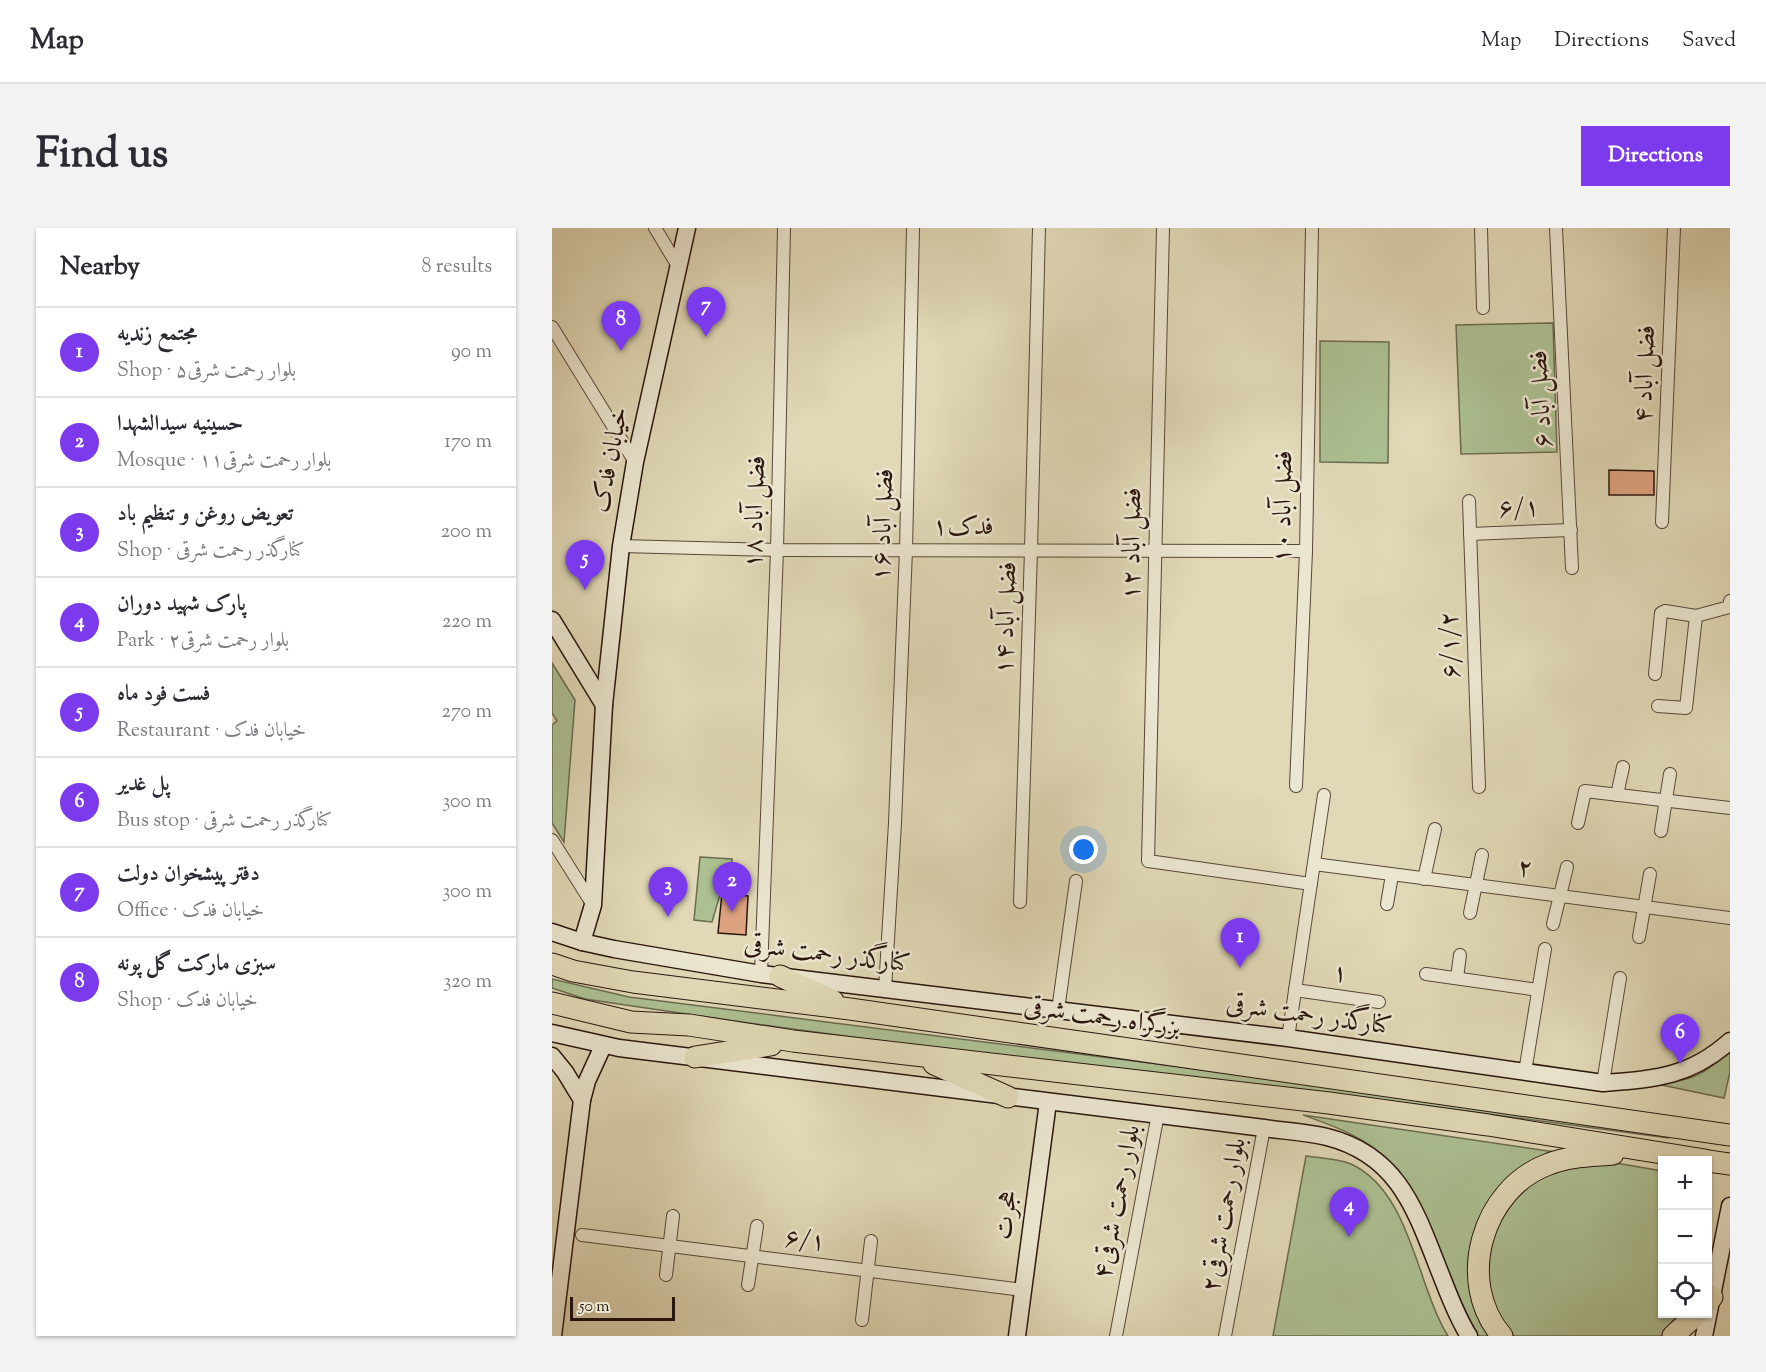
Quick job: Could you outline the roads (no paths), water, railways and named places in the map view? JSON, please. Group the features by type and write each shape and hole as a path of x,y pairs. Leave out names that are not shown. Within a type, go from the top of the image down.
{"highway":[{"name":"بزرگراه رحمت شرقی","path":"552,963 573,971 633,982 849,1009 1730,1135"},
{"path":"771,975 849,1009"},
{"path":"552,1003 631,1022 689,1025 914,1056 1329,1103 1488,1125 1672,1156"},
{"path":"695,1057 793,1041"},
{"path":"914,1056 1008,1097"},
{"path":"1502,1336 1495,1328 1483,1304 1478,1279 1484,1233 1494,1211 1508,1191 1526,1176 1548,1164 1570,1158 1644,1152"},
{"path":"1712,1162 1730,1164"},
{"path":"1673,1336 1693,1318"}],"main road":[{"name":"خیابان فدک","path":"582,942 593,905 603,705 621,546 635,462 687,228"},
{"path":"552,620 603,705"},
{"name":"کنارگذر رحمت شرقی","path":"552,932 582,942 771,975 1288,1038 1603,1083 1644,1080 1682,1072 1705,1061 1730,1041"},
{"path":"552,1033 603,1046 1158,1114 1326,1137 1345,1143 1361,1150 1385,1167 1419,1216 1447,1288 1469,1336"},
{"path":"554,1336 582,1100 587,1081 603,1046"},
{"path":"552,1056 582,1100"},
{"name":"هجرت","path":"1017,1336 1048,1101"},
{"path":"1712,1291 1730,1206"},
{"path":"1704,1336 1707,1318"}],"street":[{"path":"655,228 678,266"},
{"name":"فضل آباد ۱۸","path":"771,975 767,796 777,550 784,228"},
{"name":"فضل آباد ۱۶","path":"885,989 895,823 906,550 913,228"},
{"name":"فضل آباد ۱۴","path":"1020,902 1039,228"},
{"name":"فضل آباد ۱۲","path":"1163,228 1148,861 1311,884"},
{"name":"فضل آباد ۱۰","path":"1296,786 1306,551 1312,228"},
{"path":"1480,228 1483,308"},
{"name":"فضل آباد ۶","path":"1556,228 1572,568"},
{"name":"فضل آباد ۴","path":"1662,522 1674,228"},
{"path":"552,327 635,462"},
{"name":"۶/۱/۲","path":"1469,501 1479,787"},
{"name":"۶/۱","path":"1470,534 1571,530"},
{"name":"فدک۱","path":"621,546 777,550 1306,551"},
{"path":"1655,674 1661,613 1665,611 1696,616 1729,604"},
{"path":"1658,706 1686,708 1696,616"},
{"path":"1617,795 1623,767"},
{"path":"1661,831 1670,774"},
{"path":"1578,823 1585,791 1730,808"},
{"path":"1288,1038 1324,795"},
{"path":"1424,879 1435,829"},
{"path":"552,840 593,905"},
{"path":"1470,913 1482,855"},
{"name":"۲","path":"1314,864 1730,918"},
{"path":"1553,924 1568,867"},
{"path":"1387,904 1392,874"},
{"path":"1639,937 1650,874"},
{"path":"1058,1010 1076,881"},
{"path":"1525,1072 1545,949"},
{"path":"1457,978 1460,955"},
{"path":"1426,974 1538,990"},
{"path":"1603,1083 1620,978"},
{"name":"۱","path":"1295,990 1379,1002"},
{"name":"بلوار رحمت شرقی۴","path":"1116,1336 1158,1114"},
{"name":"بلوار رحمت شرقی۲","path":"1225,1336 1264,1128"},
{"path":"666,1275 673,1216"},
{"path":"748,1285 757,1226"},
{"name":"۶/۱","path":"582,1234 669,1247 1023,1290"},
{"path":"862,1320 871,1241"}],"place":[{"name":"دفتر پیشخوان دولت","path":"706,337"},
{"name":"سبزی مارکت گل پونه","path":"621,351"},
{"name":"فست فود ماه","path":"585,590"},
{"name":"حسینیه سیدالشهدا","path":"732,912"},
{"name":"تعویض روغن و تنظیم باد","path":"668,917"},
{"name":"مجتمع زندیه","path":"1240,968"},
{"name":"پل غدیر","path":"1680,1064"},
{"name":"پارک شهید دوران","path":"1349,1237"}]}
